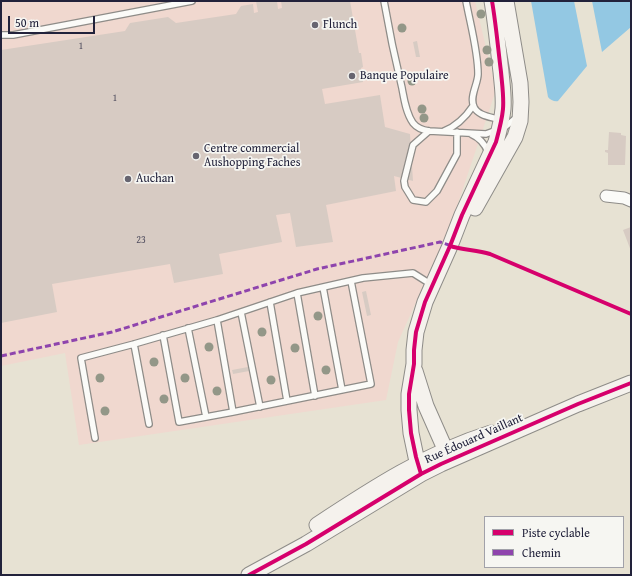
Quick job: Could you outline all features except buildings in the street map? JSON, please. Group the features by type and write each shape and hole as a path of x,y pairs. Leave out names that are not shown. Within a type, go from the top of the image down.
{"street":[{"path":"492,1 499,49 503,102 503,131 496,142 496,159"},
{"path":"420,468 411,433 409,410 414,350 419,322 425,302 450,246 470,216 496,159 515,137 520,121 520,83 506,1"},
{"path":"606,196 624,198 631,201"},
{"path":"414,364 426,406 447,455"},
{"name":"Rue Édouard Vaillant","path":"249,575 306,544 420,468 447,455 631,383"},
{"name":"Rue Édouard Vaillant","path":"245,575 362,496 398,474 420,468"}],"lane":[{"path":"1,35 13,35 192,1"},
{"path":"384,1 397,68 409,116 417,127 428,131 486,134 503,131 521,112"},
{"path":"466,1 477,65 477,81 472,100 473,106 479,113 503,131"},
{"path":"442,132 460,122 473,106"},
{"path":"428,131 413,145 404,180 405,187 413,200 426,202 437,192 457,154 457,132"},
{"path":"467,133 476,136 482,141 488,154 496,159"},
{"path":"94,438 81,358 217,320 297,293 363,278 413,273 432,285"},
{"path":"163,335 179,422 371,384 351,281"},
{"path":"323,287 342,390"},
{"path":"297,293 315,396"},
{"path":"270,302 286,402"},
{"path":"241,312 260,407"},
{"path":"217,320 233,412"},
{"path":"188,328 206,417"},
{"path":"134,344 149,424"}],"shaded area":[{"path":"1,1 475,1 496,90 450,227 398,342 386,400 79,445 65,353 1,366"}],"water":[{"path":"531,1 574,1 587,66 558,101 548,97"},
{"path":"592,1 631,1 631,27 602,52"}],"marked path":[{"path":"1,356 112,332 317,269 440,242 452,246"}],"cycle path":[{"path":"421,474 411,433 409,410 409,394 414,364 416,332 425,302 462,215 496,142 503,113 502,86 492,1"},
{"path":"450,246 490,254 631,314"},
{"path":"249,575 306,544 421,474 578,404 631,383"}],"place":[{"name":"Flunch","path":"315,25"},
{"name":"Banque Populaire","path":"352,76"},
{"name":"Centre commercial Aushopping Faches","path":"196,156"},
{"name":"Auchan","path":"128,179"}]}
